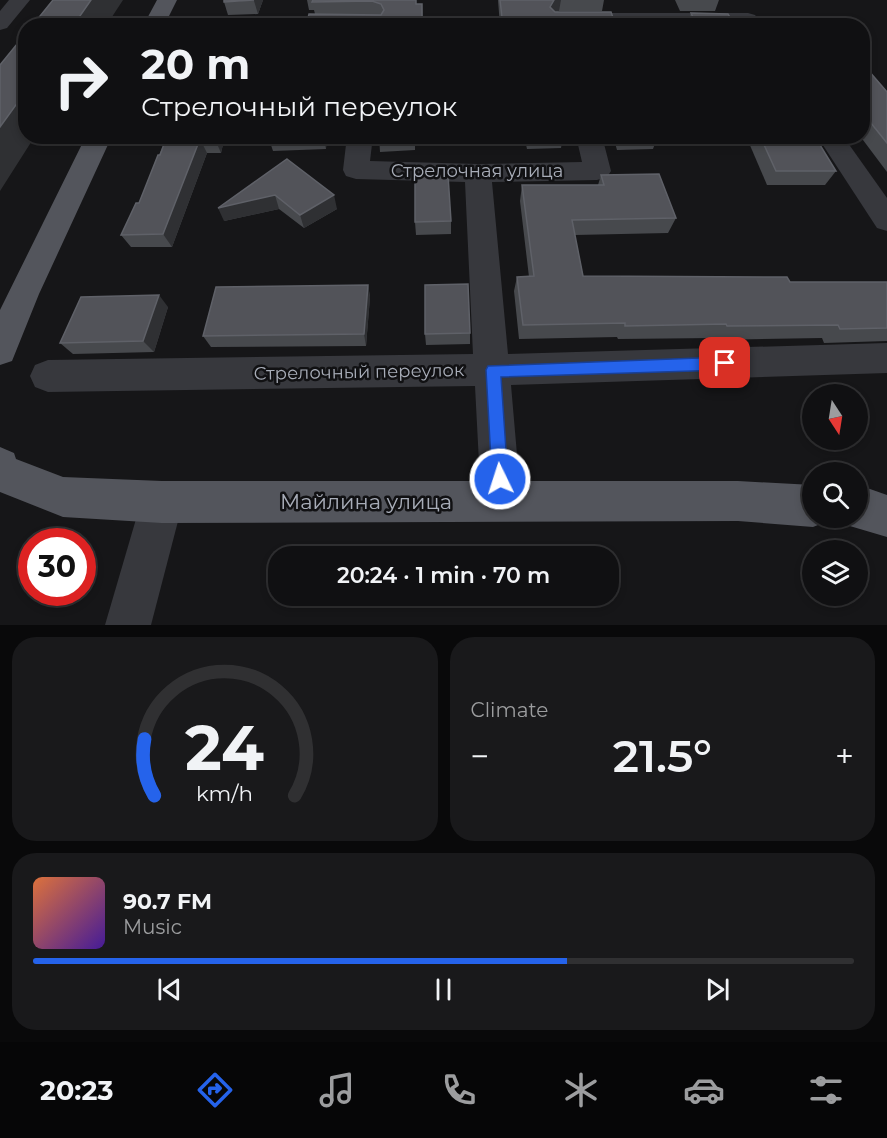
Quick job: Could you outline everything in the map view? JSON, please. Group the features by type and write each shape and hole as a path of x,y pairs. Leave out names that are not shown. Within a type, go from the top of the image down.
{"main road":[{"path":"157,18 167,0"},
{"path":"0,350 23,294 95,144"},
{"name":"Майлина улица","path":"0,467 2,473 63,497 162,502 738,501 802,505"}],"street":[{"path":"0,24 20,0"},
{"path":"738,0 748,18"},
{"path":"559,15 641,18"},
{"name":"Стрелочная улица","path":"359,144 356,170 478,172 597,171 591,144"},
{"path":"835,144 887,220"},
{"path":"478,172 501,501"},
{"name":"Стрелочный переулок","path":"48,376 493,370 887,358"},
{"path":"128,625 162,502"}],"building":[{"path":"53,0 91,0 79,18 38,18"},
{"path":"224,0 254,0 224,2"},
{"path":"313,0 416,0 416,4 422,4 422,18 308,18 309,14 381,15 384,10 381,4 372,1 312,2"},
{"path":"500,0 554,0 550,7 555,12 611,12 613,18 502,18"},
{"path":"691,13 728,14 730,18 693,18"},
{"path":"18,43 18,102 0,127 0,65"},
{"path":"870,72 887,92 887,143 870,122"},
{"path":"164,144 198,144 163,234 121,235 136,203 139,203 158,155"},
{"path":"764,144 819,144 836,171 776,171"},
{"path":"287,159 334,195 300,215 275,195 218,208"},
{"path":"659,174 676,218 572,220 583,276 787,277 790,282 887,282 887,328 840,329 838,325 727,326 726,324 625,326 625,323 523,325 517,277 534,276 522,185 604,185 601,175"},
{"path":"448,175 451,221 415,222 415,176"},
{"path":"468,284 470,333 425,334 425,285"},
{"path":"368,285 364,334 203,336 216,287"},
{"path":"159,295 143,341 60,343 81,297"}],"route":[{"path":"500,479 493,370 725,363"}]}
